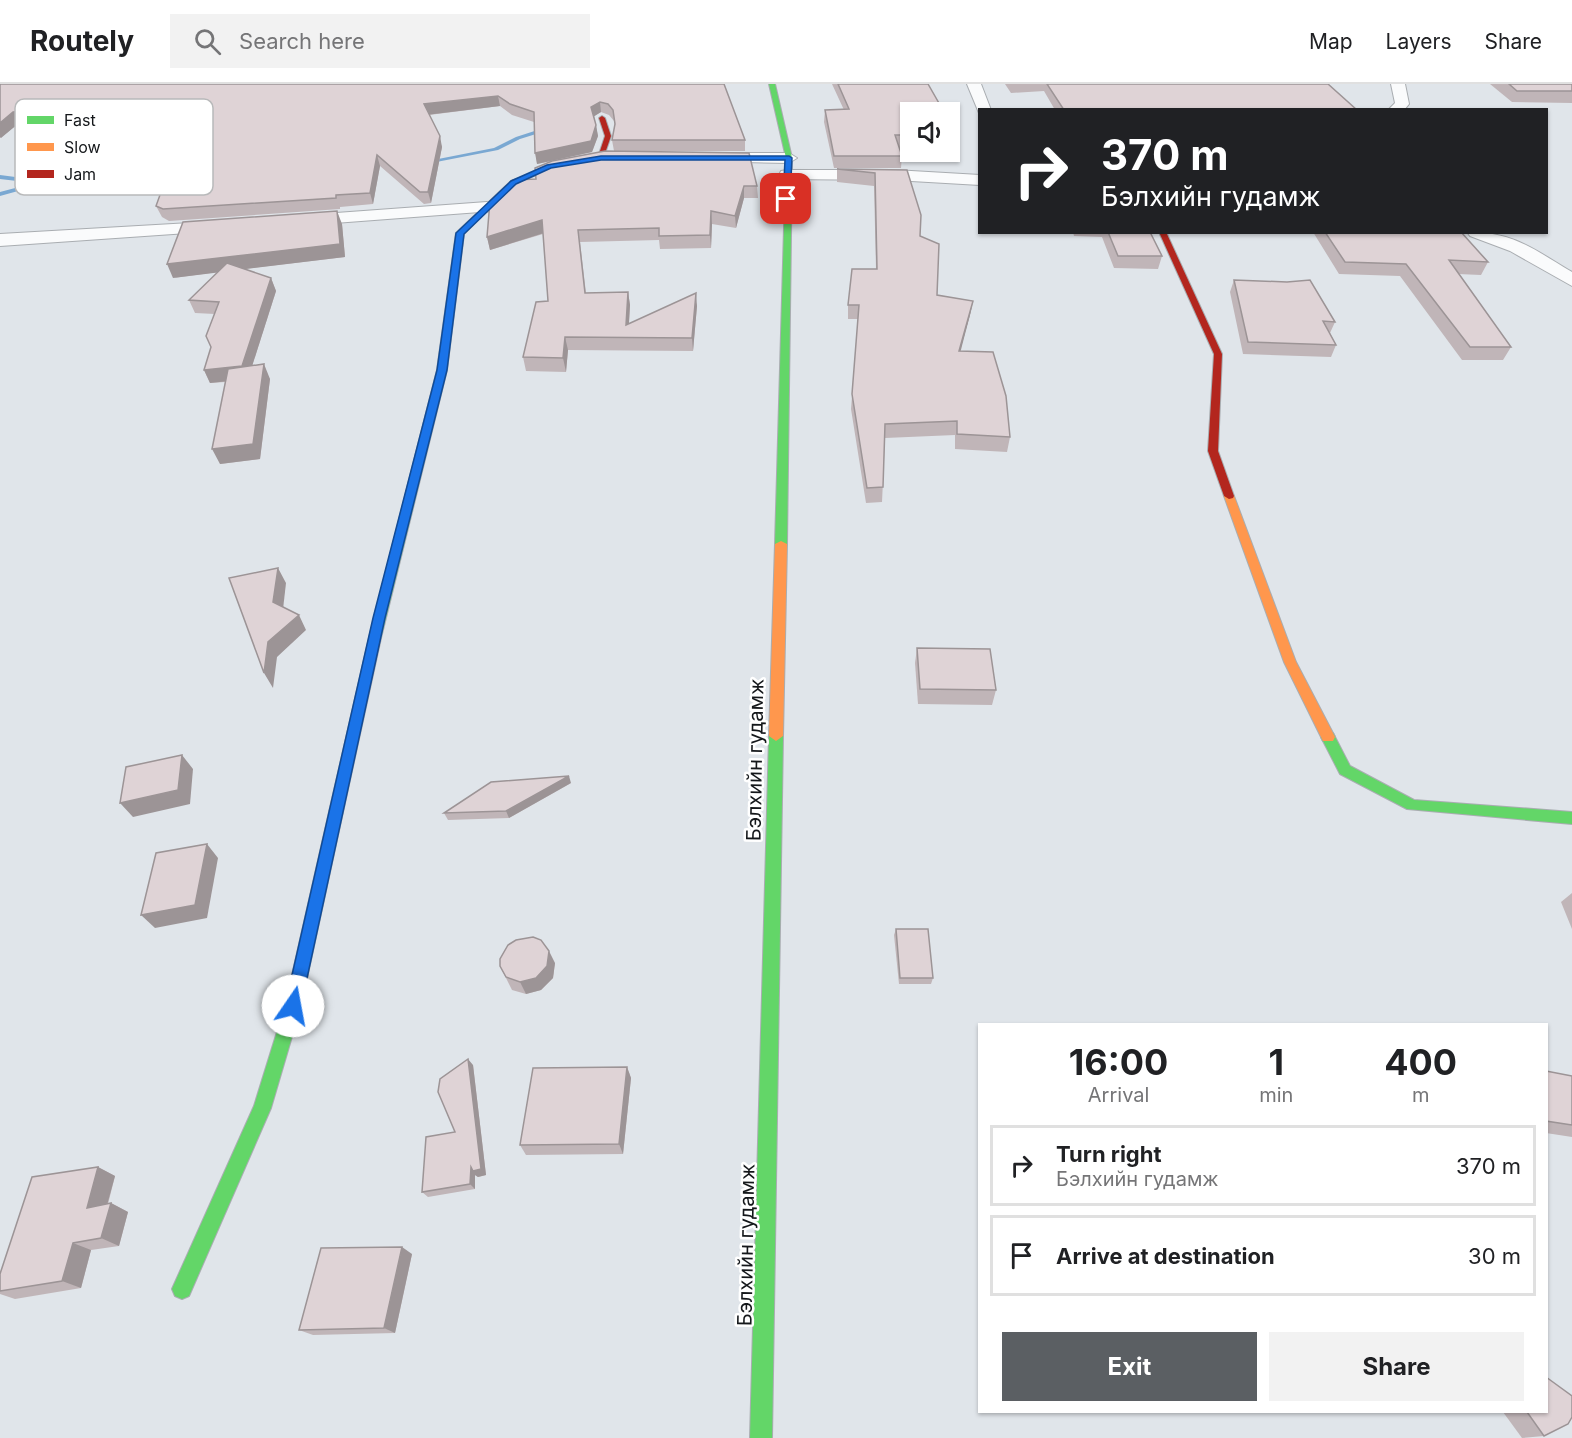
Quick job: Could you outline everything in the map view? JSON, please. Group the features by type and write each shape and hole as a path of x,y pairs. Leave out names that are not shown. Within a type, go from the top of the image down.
{"street":[{"name":"Бэлхийн гудамж","path":"761,1438 789,158 772,84"},
{"path":"974,84 983,108"},
{"path":"1397,108 1402,104 1398,84"},
{"path":"601,158 608,136 602,117"},
{"path":"182,1289 262,1108 293,1006 379,618 442,370 460,233 513,182 549,166 601,158 621,159"},
{"path":"686,159 789,158"},
{"path":"787,175 978,180"},
{"path":"274,222 487,207"},
{"path":"0,240 238,225"},
{"path":"1163,234 1218,354 1213,451 1290,662 1345,770 1412,805 1572,818"},
{"path":"1481,234 1516,247 1572,280"}],"building":[{"path":"0,84 724,84 745,140 612,140 615,124 613,110 608,104 600,102 591,107 596,125 591,141 535,153 534,112 510,104 498,96 424,104 440,136 428,192 420,192 377,155 370,193 336,195 336,198 163,209 156,206 160,195 213,195 213,99 15,99 15,112 0,123"},
{"path":"838,84 928,84 938,102 900,102 900,135 895,135 900,156 834,156 825,110 849,109"},
{"path":"1047,84 1328,84 1355,108 1063,108"},
{"path":"1509,84 1572,84 1572,91 1517,91"},
{"path":"605,151 749,153 757,186 744,186 735,216 711,211 710,235 659,236 659,228 578,230 585,293 628,292 626,325 696,293 692,338 565,337 563,358 523,357 536,302 548,301 542,220 487,237 490,201 513,180 536,179 535,168 552,161"},
{"path":"837,169 907,170 921,215 920,236 939,244 937,295 973,301 959,351 993,352 1006,396 1010,437 957,434 957,421 885,424 883,487 867,488 852,394 859,305 848,305 852,269 877,269 875,173"},
{"path":"337,211 340,244 167,264 183,222"},
{"path":"1109,234 1151,234 1162,256 1118,256"},
{"path":"1326,234 1463,234 1488,262 1449,260 1511,347 1470,347 1406,264 1345,262"},
{"path":"227,263 271,278 242,366 204,370 211,347 206,336 219,302 189,300"},
{"path":"1234,280 1287,282 1310,280 1335,322 1323,321 1336,345 1248,342"},
{"path":"264,364 253,444 212,449 228,369"},
{"path":"278,568 273,602 299,615 268,642 264,673 229,578"},
{"path":"917,648 990,649 996,690 920,689"},
{"path":"182,755 178,790 120,803 126,767"},
{"path":"569,776 506,811 444,813 491,782"},
{"path":"207,844 195,905 141,915 156,853"},
{"path":"896,929 928,929 933,978 900,978"},
{"path":"533,937 541,940 549,951 547,966 536,978 520,982 506,977 500,966 500,959 508,945 516,940"},
{"path":"468,1059 481,1169 473,1171 471,1167 470,1184 422,1192 426,1137 455,1132 438,1092 440,1079"},
{"path":"627,1067 619,1144 520,1145 533,1068"},
{"path":"1548,1071 1572,1076 1572,1125 1548,1121"},
{"path":"98,1167 87,1208 111,1203 101,1238 73,1243 62,1281 0,1291 0,1274 32,1177"},
{"path":"402,1247 384,1328 299,1330 321,1248"},
{"path":"1548,1378 1572,1396 1572,1417 1568,1424 1544,1436 1528,1413 1548,1413"}],"waterway":[{"path":"426,162 496,149 518,138 550,128"},
{"path":"0,177 15,179"},
{"path":"0,194 15,190"}],"traffic: fast":[{"path":"772,84 789,158 781,544"},
{"path":"375,638 442,370 460,233 513,182 560,165"},
{"path":"761,1438 776,736"},
{"path":"1328,737 1345,770 1412,805 1572,818"},
{"path":"182,1289 262,1108 293,1006 336,812"}],"traffic: slow":[{"path":"1229,496 1290,662 1328,737"},
{"path":"776,736 781,544"}],"traffic: jam":[{"path":"560,165 601,158 608,136 602,118"},
{"path":"1163,234 1218,354 1213,451 1229,496"},
{"path":"336,812 375,638"}],"route":[{"path":"293,1006 379,618 442,370 460,233 513,182 549,166 601,158 789,158 786,199"}]}
